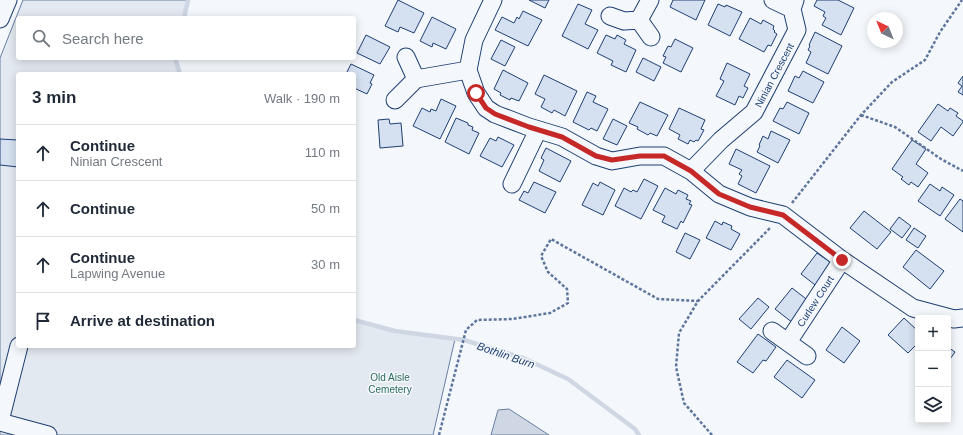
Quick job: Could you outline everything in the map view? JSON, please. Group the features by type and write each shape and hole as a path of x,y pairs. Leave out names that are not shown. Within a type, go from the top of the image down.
{"street":[{"path":"0,19 8,0"},
{"path":"493,0 474,40 468,70 476,93 486,108 495,114 562,137 596,156 612,160 640,156 664,156 691,171 719,194 750,207 783,215 842,260 913,308 954,319 963,318"},
{"path":"639,20 650,0"},
{"path":"773,0 794,4"},
{"name":"Ninian Crescent","path":"691,171 721,140 754,112 797,30 794,4"},
{"path":"610,16 624,21 639,20"},
{"path":"639,20 651,37"},
{"path":"406,57 416,79"},
{"path":"395,100 416,79 468,70"},
{"path":"512,184 538,130"},
{"name":"Curlew Court","path":"788,342 842,260"},
{"path":"772,331 807,356"},
{"path":"18,348 0,422 48,435"}],"path":[{"path":"712,435 684,403 676,367 679,333 698,301 783,215 861,115 892,82 925,60 940,32 962,0"},
{"path":"861,115 895,127 941,159 963,171"},
{"path":"439,435 466,330 476,320 512,318 550,313 568,303 567,289 548,272 540,256 551,239 658,299 698,301"}],"green space":[{"name":"Old Aisle Cemetery","path":"23,0 187,0 183,16 17,16"},
{"name":"Old Aisle Cemetery","path":"16,18 16,60 176,60 179,72 16,72 16,348 356,348 356,321 395,331 455,339 433,435 0,435 0,58"}],"shaded area":[{"path":"509,409 549,435 491,435 498,410"}],"building":[{"path":"398,0 424,13 414,33 400,27 398,32 385,26"},
{"path":"529,0 549,0 545,8"},
{"path":"673,0 705,0 696,20 670,7"},
{"path":"817,0 838,0 854,8 841,35 822,25 826,18 823,16 825,12 814,6"},
{"path":"578,4 592,10 585,24 598,30 588,49 562,36"},
{"path":"718,4 725,7 726,5 742,12 730,36 708,25"},
{"path":"523,11 542,20 528,46 495,30 502,17 514,23 517,17 519,19"},
{"path":"432,17 456,29 446,49 433,43 432,47 420,41"},
{"path":"750,18 761,24 763,20 774,26 774,32 777,34 771,46 768,45 764,52 739,39"},
{"path":"815,32 842,46 828,74 806,63 811,52 808,50 809,45"},
{"path":"366,35 390,47 380,64 357,53"},
{"path":"606,35 615,39 617,35 626,40 624,44 636,50 626,72 611,65 613,61 597,53"},
{"path":"675,39 693,48 681,72 663,63 666,57 663,56 668,46 671,47"},
{"path":"501,40 515,47 505,66 491,59"},
{"path":"643,58 661,67 654,81 636,72"},
{"path":"727,63 750,74 744,86 748,88 743,98 739,96 735,105 716,96 724,81 720,79"},
{"path":"351,64 374,75 370,83 372,84 367,94 356,89 356,72 347,72"},
{"path":"503,70 528,83 519,101 511,98 510,100 500,95 501,93 494,89"},
{"path":"803,71 824,82 813,103 788,91 795,76 799,78"},
{"path":"544,75 577,91 565,116 554,110 552,113 541,107 545,99 535,94"},
{"path":"963,76 963,95 958,92 962,86 958,83"},
{"path":"587,92 596,96 593,102 608,109 597,131 591,128 589,130 573,122"},
{"path":"441,99 456,106 440,139 413,126 422,108 430,112 431,109 436,111"},
{"path":"640,102 668,115 657,136 650,133 648,135 637,129 638,127 629,123"},
{"path":"787,102 809,113 799,134 773,121 780,108 783,109"},
{"path":"938,104 948,111 950,108 958,113 956,116 963,122 953,136 941,127 931,141 918,132"},
{"path":"679,108 705,120 701,129 704,130 698,141 696,140 694,142 690,140 688,144 678,139 680,135 669,129"},
{"path":"456,118 468,123 468,125 473,127 472,130 479,133 469,154 445,142"},
{"path":"389,119 390,124 401,123 403,146 380,148 378,120"},
{"path":"613,119 627,126 617,145 603,139"},
{"path":"771,131 790,140 778,163 757,152 763,136 768,139"},
{"path":"498,137 514,145 502,167 480,156 490,138 496,141"},
{"path":"0,139 16,140 16,167 0,165"},
{"path":"912,140 926,149 916,164 928,173 918,187 911,182 909,185 901,179 903,177 892,169"},
{"path":"546,148 571,161 560,182 539,171 544,160 541,158"},
{"path":"736,149 770,166 756,193 738,184 742,176 739,174 742,170 729,164"},
{"path":"644,179 658,186 641,219 615,206 624,188 631,192 633,190 637,192"},
{"path":"534,182 556,192 545,213 519,200 524,191 528,193"},
{"path":"600,182 615,190 603,215 582,205 593,183 598,186"},
{"path":"930,184 940,191 942,187 954,195 940,216 918,201"},
{"path":"665,188 676,194 678,190 688,195 686,199 691,201 689,204 692,205 683,223 681,221 677,229 662,222 665,216 653,210"},
{"path":"960,199 963,201 963,232 945,219"},
{"path":"864,211 891,232 877,249 850,228"},
{"path":"899,217 911,226 902,238 890,229"},
{"path":"715,221 722,225 723,222 732,226 731,229 740,234 731,250 706,238"},
{"path":"914,228 926,236 918,248 906,240"},
{"path":"685,233 700,240 690,259 676,252"},
{"path":"916,250 944,271 930,289 903,267"},
{"path":"817,253 836,266 819,288 801,274"},
{"path":"792,288 810,302 793,323 775,309"},
{"path":"758,298 769,307 751,329 739,319"},
{"path":"904,318 915,328 915,346 908,353 888,335"},
{"path":"842,327 860,341 844,363 826,350"},
{"path":"758,334 776,347 766,361 763,360 753,373 737,362"},
{"path":"951,349 955,352 951,358"},
{"path":"787,360 815,380 802,398 774,377"}],"waterway":[{"name":"Bothlin Burn","path":"184,16 188,0"},
{"name":"Bothlin Burn","path":"176,60 179,72"},
{"name":"Bothlin Burn","path":"356,321 395,331 464,340 523,358 568,379 635,429 639,435"}],"route":[{"path":"476,93 486,108 495,114 529,127 562,137 596,156 612,160 640,156 664,156 691,171 719,194 750,207 783,215 842,260"}]}
